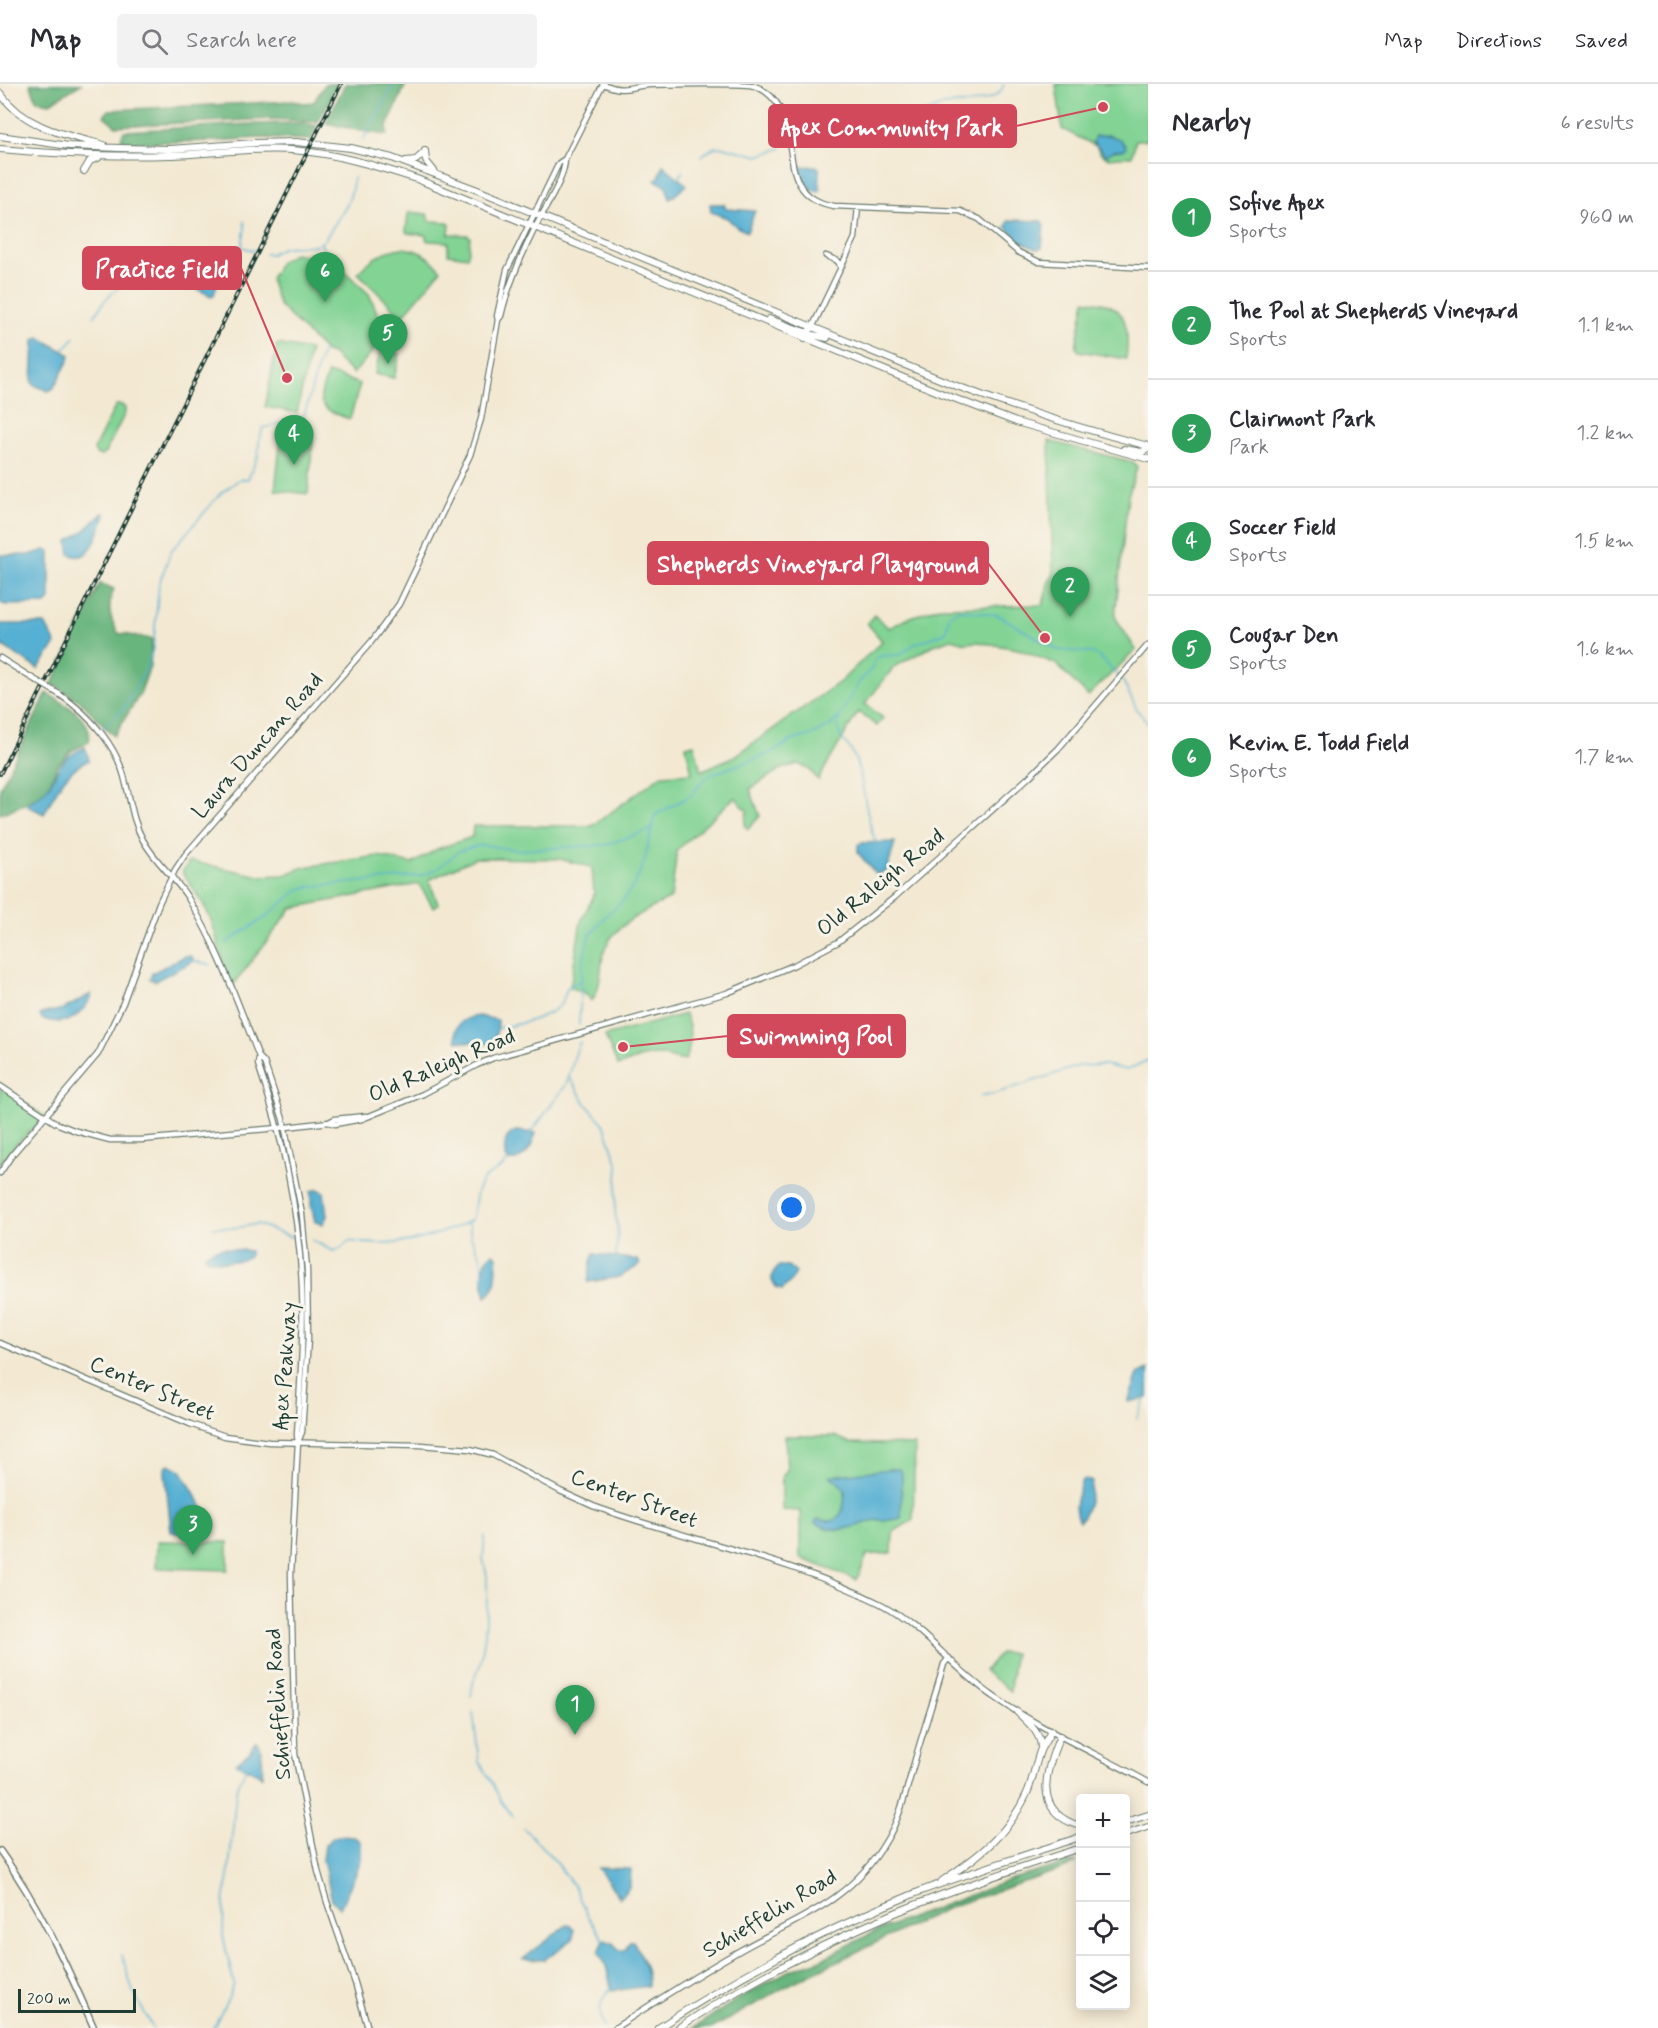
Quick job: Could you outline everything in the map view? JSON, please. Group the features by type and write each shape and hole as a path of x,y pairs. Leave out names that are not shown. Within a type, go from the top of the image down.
{"highway":[{"path":"0,93 18,113 43,128 119,148"},
{"path":"0,136 69,146 119,148 296,142 351,148 403,161 812,328 1021,410 1148,448"},
{"path":"0,149 109,156 291,150 330,155 377,166 417,179 737,309 805,339 1016,422 1147,457"},
{"path":"403,161 416,160 425,151 427,164 436,174"},
{"path":"62,154 77,159 84,171 90,161 109,156"},
{"path":"737,309 800,330 808,332 812,328"},
{"path":"805,339 818,335 885,357"},
{"path":"1085,442 1137,451 1148,448"},
{"path":"934,1886 975,1859 1005,1829 1023,1801 1034,1775 1041,1743 1035,1730 1017,1712"},
{"path":"1040,1750 1051,1731"},
{"path":"1060,1736 1046,1774 1047,1797 1061,1818 1076,1824"},
{"path":"1130,1820 1148,1815"},
{"path":"1130,1832 1148,1827"},
{"path":"658,2028 721,1988 861,1916 934,1886 1076,1838"},
{"path":"678,2028 762,1978 862,1928 943,1894 1076,1849"}],"main road":[{"path":"0,1851 23,1883 44,1920 94,2028"}],"street":[{"name":"Laura Duncan Road","path":"0,1173 12,1155 93,1061 127,994 152,921 172,877 190,849 372,641 399,604 475,440 490,376 498,321 514,273 603,84"},
{"path":"603,84 625,90 648,85 745,84 763,90 775,101 781,111 793,169 803,190 817,201 825,204 858,207 960,211 979,219 1018,252 1033,260 1058,264 1148,268"},
{"name":"Laura Duncan Road","path":"498,321 497,316 507,270 559,163 566,159"},
{"path":"812,328 855,238 858,207"},
{"path":"826,256 838,261 842,269"},
{"path":"501,297 504,304"},
{"name":"Old Raleigh Road","path":"0,1086 46,1117 84,1133 110,1140 125,1141 329,1122 335,1119 366,1116 423,1094 477,1065 510,1052 741,989 794,966 838,942 868,920 921,875 1058,749 1148,645"},
{"name":"Apex Peakway","path":"0,658 59,694 88,717 114,753 125,779 131,811 139,832 152,855 188,898 228,979 259,1057 264,1062 285,1127 302,1214 307,1277 308,1357 302,1432 298,1442"},
{"name":"Apex Peakway","path":"259,1057 258,1064 279,1128 291,1186 300,1263 302,1340 298,1442"},
{"name":"Center Street","path":"0,1343 211,1432 239,1439 447,1446 493,1455 592,1506 830,1582 878,1603 906,1620 991,1695 1017,1712 1148,1782"},
{"name":"Schieffelin Road","path":"298,1442 291,1582 295,1754 318,1871 368,2028"},
{"name":"Schieffelin Road","path":"615,2028 667,1993 740,1950 819,1909 839,1896 873,1862 888,1839 899,1815 944,1664 949,1658"}],"green space":[{"path":"30,84 81,84 50,103 37,101"},
{"path":"325,84 339,84 318,122 273,119 116,126 104,116 109,110 292,101 314,102"},
{"path":"345,84 406,84 387,127 387,135 326,123"},
{"path":"1056,84 1148,84 1148,140 1136,140 1132,156 1107,158 1096,146 1062,129"},
{"path":"304,123 317,126 311,140 258,138 126,143 121,138 124,131"},
{"path":"410,212 427,214 429,221 448,222 450,224 449,234 468,235 470,237 467,257 448,254 448,242 428,241 426,235 407,233"},
{"path":"402,248 424,254 441,270 402,317 358,273 378,256"},
{"path":"295,253 317,258 327,255 369,294 380,319 373,351 353,374 332,354 326,352 279,305 270,279 280,262"},
{"path":"1085,300 1110,305 1119,311 1127,330 1126,359 1079,351 1076,347"},
{"path":"277,344 310,350 297,413 265,407"},
{"path":"381,348 400,354 394,378 375,374"},
{"path":"328,373 360,384 350,419 331,412 322,404 322,392"},
{"path":"116,405 122,405 125,413 105,453 101,456 94,450"},
{"path":"281,437 313,440 308,494 275,490"},
{"path":"1049,441 1133,462 1137,467 1128,496 1115,617 1136,650 1088,696 1056,664 1018,649 978,642 965,643 952,639 934,645 894,667 865,704 883,718 877,726 858,712 818,780 810,770 798,764 779,770 750,789 760,816 748,829 745,825 747,811 735,797 677,850 671,898 631,919 614,934 602,958 599,982 592,1001 584,992 570,988 581,921 594,895 592,867 559,859 475,858 429,880 438,904 433,907 419,884 292,908 232,987 211,920 182,872 190,861 260,876 284,875 304,867 378,856 412,864 437,849 472,837 473,826 592,826 662,775 692,773 686,746 694,744 701,771 735,756 841,681 882,641 867,623 874,615 889,628 908,618 939,607 1043,605 1048,583 1053,575"},
{"path":"100,583 114,589 110,600 110,611 118,633 152,639 150,666 140,694 114,736 80,701 52,684"},
{"path":"47,693 70,707 83,719 87,725 89,742 71,751 57,766 48,788 38,798 0,814 0,788"},
{"path":"685,1014 690,1037 685,1060 655,1055 618,1066 605,1036"},
{"path":"0,1087 46,1117 17,1143 0,1164"},
{"path":"785,1436 835,1436 850,1443 915,1445 913,1520 893,1532 892,1553 867,1555 857,1580 800,1558 800,1511 782,1510 782,1476 787,1470"},
{"path":"157,1541 228,1542 228,1570 156,1568"},
{"path":"1000,1653 1014,1653 1010,1691 984,1671"},
{"path":"1076,1862 1068,1867 952,1906 792,1983 713,2028 693,2028 788,1971 822,1959 874,1932 1012,1879"}],"water":[{"path":"1109,135 1121,140 1126,147 1124,150 1113,151 1106,156 1093,142 1095,136"},
{"path":"663,165 687,185 670,199 666,186 655,180 659,177"},
{"path":"816,166 819,168 820,190 818,192 806,182 800,167"},
{"path":"710,204 724,204 726,209 755,211 747,232 727,218 711,212"},
{"path":"1009,220 1042,221 1044,225 1042,248 1036,249 1020,241 1006,227"},
{"path":"218,273 219,277 214,295 211,296 171,276 173,274 192,275"},
{"path":"39,337 70,355 53,389 48,391 32,382 34,340"},
{"path":"103,513 105,514 93,546 83,555 70,554 68,541 84,531"},
{"path":"45,550 50,551 50,600 46,604 6,605 0,603 0,555 29,555"},
{"path":"0,624 45,624 56,644 38,669 0,644"},
{"path":"85,747 89,760 67,776 57,789 44,814 28,806 27,803 48,787 62,763"},
{"path":"895,842 887,871 878,876 858,853 858,845 861,843"},
{"path":"185,956 191,956 194,961 155,981 150,979 152,973"},
{"path":"91,994 86,1006 71,1019 59,1022 42,1019 40,1016 64,1009"},
{"path":"478,1016 498,1020 497,1033 492,1042 490,1044 457,1041 456,1031 460,1023"},
{"path":"516,1131 536,1133 524,1156 509,1161 505,1156 506,1141 509,1135"},
{"path":"318,1189 324,1192 327,1216 323,1224 315,1222 311,1205 311,1191"},
{"path":"215,1249 250,1251 250,1255 241,1260 229,1262 205,1257 205,1254"},
{"path":"493,1253 497,1256 496,1278 493,1289 486,1297 483,1280 484,1267"},
{"path":"594,1254 638,1260 640,1265 619,1277 588,1282"},
{"path":"779,1266 788,1266 796,1273 782,1290 777,1288 772,1281 772,1275"},
{"path":"1148,1369 1148,1398 1128,1402 1138,1374"},
{"path":"169,1464 181,1470 209,1518 210,1524 205,1531 175,1533 171,1531 165,1473 165,1467"},
{"path":"899,1469 902,1474 901,1518 875,1520 844,1529 831,1529 815,1523 818,1519 832,1521 837,1519 843,1509 845,1490 830,1476"},
{"path":"1082,1480 1092,1482 1091,1492 1087,1508 1079,1521 1076,1500"},
{"path":"257,1742 261,1753 262,1776 236,1763 249,1753"},
{"path":"338,1836 354,1837 361,1844 361,1859 340,1908 332,1900 323,1860 325,1845"},
{"path":"598,1868 631,1869 630,1886 620,1898"},
{"path":"568,1924 574,1930 573,1939 544,1960 523,1959"},
{"path":"604,1940 613,1943 619,1950 625,1950 630,1941 633,1941 646,1968 648,1986 612,1991 606,1966 599,1952"}],"waterway":[{"path":"363,140 394,84"},
{"path":"797,141 849,136 884,128 893,118 913,116 939,107 969,104 994,97 1001,91 1004,84"},
{"path":"701,156 715,147 724,147 758,156 782,148"},
{"path":"678,179 683,171"},
{"path":"265,254 271,254 284,247 318,245 325,239 347,205 353,178"},
{"path":"242,246 244,221"},
{"path":"321,243 325,255"},
{"path":"94,317 105,300 125,281 137,265 154,256 170,251 190,255 242,247 256,251"},
{"path":"214,272 222,250"},
{"path":"63,350 74,338"},
{"path":"102,729 124,708 146,669 153,649 159,584 171,551 221,493 240,479 248,479 258,456 263,428 304,416 324,349"},
{"path":"579,1025 582,966 588,938 605,916 621,903 635,884 644,862 655,815 692,795 703,780 712,774 769,754 791,741 815,734 831,725 839,717 859,682 873,667 875,659 881,656 900,655 916,644 946,632 949,616 955,611 998,615 1058,650 1093,653 1123,681 1137,710 1148,723"},
{"path":"839,718 840,735 854,756 858,767 869,822 876,843"},
{"path":"226,943 266,917 298,890 307,887 420,876 437,869 459,851 483,845 518,850 605,845 650,830"},
{"path":"194,961 211,965"},
{"path":"498,1028 548,1014 561,1004 568,987 580,981"},
{"path":"530,1134 566,1085 580,1042"},
{"path":"980,1096 997,1093 1079,1066 1105,1065 1127,1070 1148,1060"},
{"path":"570,1078 586,1104 604,1124 618,1165 615,1212 618,1230 616,1257"},
{"path":"312,1240 333,1251 340,1249 349,1241 380,1244 408,1242 464,1224 472,1219 481,1182 508,1161"},
{"path":"469,1222 471,1237 481,1257 484,1280"},
{"path":"213,1227 236,1228 257,1224 291,1237"},
{"path":"1137,1418 1145,1399"},
{"path":"471,1696 485,1636 487,1599 487,1576 483,1558 485,1536"},
{"path":"473,1712 479,1762 502,1803 513,1816"},
{"path":"213,2028 234,1984 223,1936 224,1902 236,1791 246,1768"},
{"path":"524,1828 557,1863 576,1890 587,1915 604,1941"},
{"path":"122,1955 133,1992 153,2028"},
{"path":"605,2028 600,2007 611,1988"}],"railway":[{"path":"0,774 341,84"}],"place":[{"name":"Apex Community Park","path":"1103,107"},
{"name":"Kevin E. Todd Field","path":"325,302"},
{"name":"Cougar Den","path":"388,364"},
{"name":"Practice Field","path":"287,378"},
{"name":"Soccer Field","path":"294,465"},
{"name":"The Pool at Shepherds Vineyard","path":"1070,617"},
{"name":"Shepherds Vineyard Playground","path":"1045,638"},
{"name":"Swimming Pool","path":"623,1047"},
{"name":"Clairmont Park","path":"193,1555"},
{"name":"Sofive Apex","path":"575,1735"}]}
